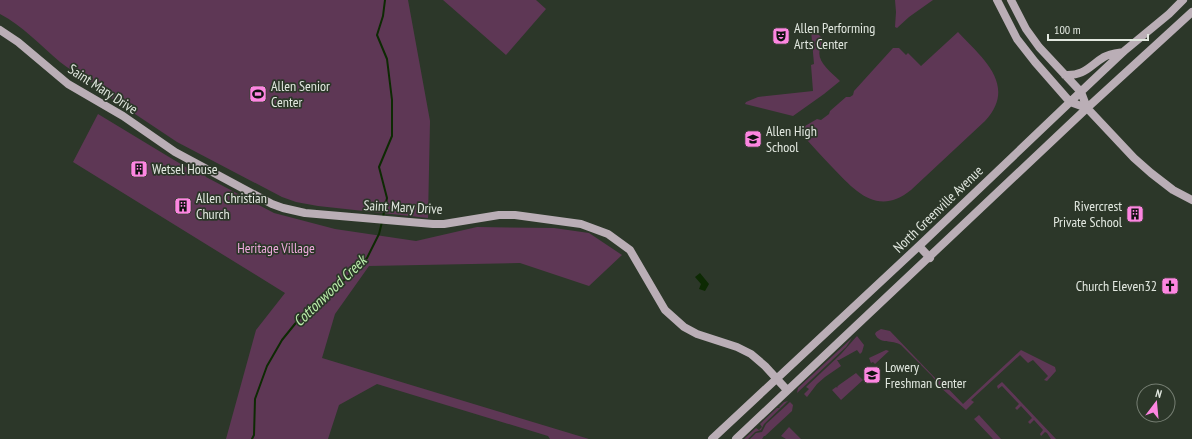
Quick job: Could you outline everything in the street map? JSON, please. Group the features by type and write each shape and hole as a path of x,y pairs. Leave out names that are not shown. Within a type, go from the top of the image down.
{"main road":[{"path":"997,0 1017,39 1034,62 1070,102 1087,108"},
{"path":"1011,0 1026,28 1039,47 1081,92 1087,108 1134,158 1173,190 1192,200"},
{"name":"North Greenville Avenue","path":"712,439 919,246 1123,52 1169,14 1183,0"},
{"name":"North Greenville Avenue","path":"736,439 930,258 1087,108 1123,77 1192,12"},
{"name":"Saint Mary Drive","path":"0,30 18,42 68,84 123,116 175,152 283,208 305,213 425,224 444,224 499,215 515,215 581,224 608,234 630,250 665,310 684,327 697,334 737,347 751,354 765,366 787,390"},
{"path":"1065,75 1080,73 1090,69 1105,56 1123,52"},
{"path":"919,246 930,258"}],"green space":[{"path":"0,0 408,0 430,121 428,218 318,206 296,202 282,197 177,142 111,98 113,94 66,67 24,30 0,14"},
{"path":"443,0 536,0 546,9 506,55"},
{"path":"895,0 933,0 909,17 897,28 895,27"},
{"path":"813,29 825,41 819,52 822,62 840,81 793,116 745,104 746,102 758,97 813,91 811,65 814,64 811,30"},
{"path":"958,32 986,62 993,73 997,84 998,96 994,108 985,121 911,190 899,198 888,201 878,201 868,198 841,177 799,131 800,129 817,119 821,120 846,97 853,95 854,91 893,48 899,48 906,55 908,53 921,66"},
{"name":"Heritage Village","path":"98,114 191,170 196,169 206,177 274,213 335,229 416,241 477,227 554,228 589,233 622,255 589,286 520,263 369,266 335,314 322,358 589,439 550,439 548,436 377,384 339,405 328,439 226,439 256,330 285,293 73,162"},
{"path":"881,329 890,331 937,380 939,379 963,404 1021,350 1055,367 1056,371 1047,381 1044,380 1048,376 1033,360 1028,363 1020,355 971,400 974,402 966,410 940,387 932,376 901,345 894,342 880,340 875,334"},
{"path":"857,336 864,345 862,352 860,354 857,350 837,360 841,366 817,384 807,397 804,394 809,389 806,387 841,354"},
{"path":"852,338 846,347 797,393 798,388"},
{"path":"886,350 889,351 875,364 873,362 871,363 869,358"},
{"path":"856,373 863,380 841,400 832,390 836,387 838,388 837,387 839,385"},
{"path":"1002,382 1056,439 1051,439 1045,432 1041,436 1040,434 1043,430 1034,420 1030,424 1028,422 1032,418 1021,406 1017,410 1015,408 1019,404 1002,386 998,389 997,386"},
{"path":"788,401 764,424 761,430 755,432 748,439 744,439 756,428 759,430 762,427 760,424 777,408 780,408 779,407 784,402"},
{"path":"790,402 793,405 792,411 762,439 750,439 756,433 762,432 766,424"},
{"path":"979,415 1001,439 993,439 974,419"},
{"path":"789,427 801,439 786,439 781,436"}],"shaded area":[{"path":"700,273 709,284 705,291 699,289 701,284 695,277"}],"waterway":[{"name":"Cottonwood Creek","path":"383,217 387,198 379,167 392,136 392,100 387,59 377,35 383,16 385,0"},
{"name":"Cottonwood Creek","path":"252,439 254,435 255,399 267,366 282,340 303,314 330,294 367,258 379,234 382,222"}],"place":[{"name":"Allen Performing Arts Center","path":"781,36"},
{"name":"Allen Senior Center","path":"258,94"},
{"name":"Allen High School","path":"753,139"},
{"name":"Wetsel House","path":"139,169"},
{"name":"Allen Christian Church","path":"183,206"},
{"name":"Rivercrest Private School","path":"1135,214"},
{"name":"Church Eleven32","path":"1170,286"},
{"name":"Lowery Freshman Center","path":"872,375"}]}
